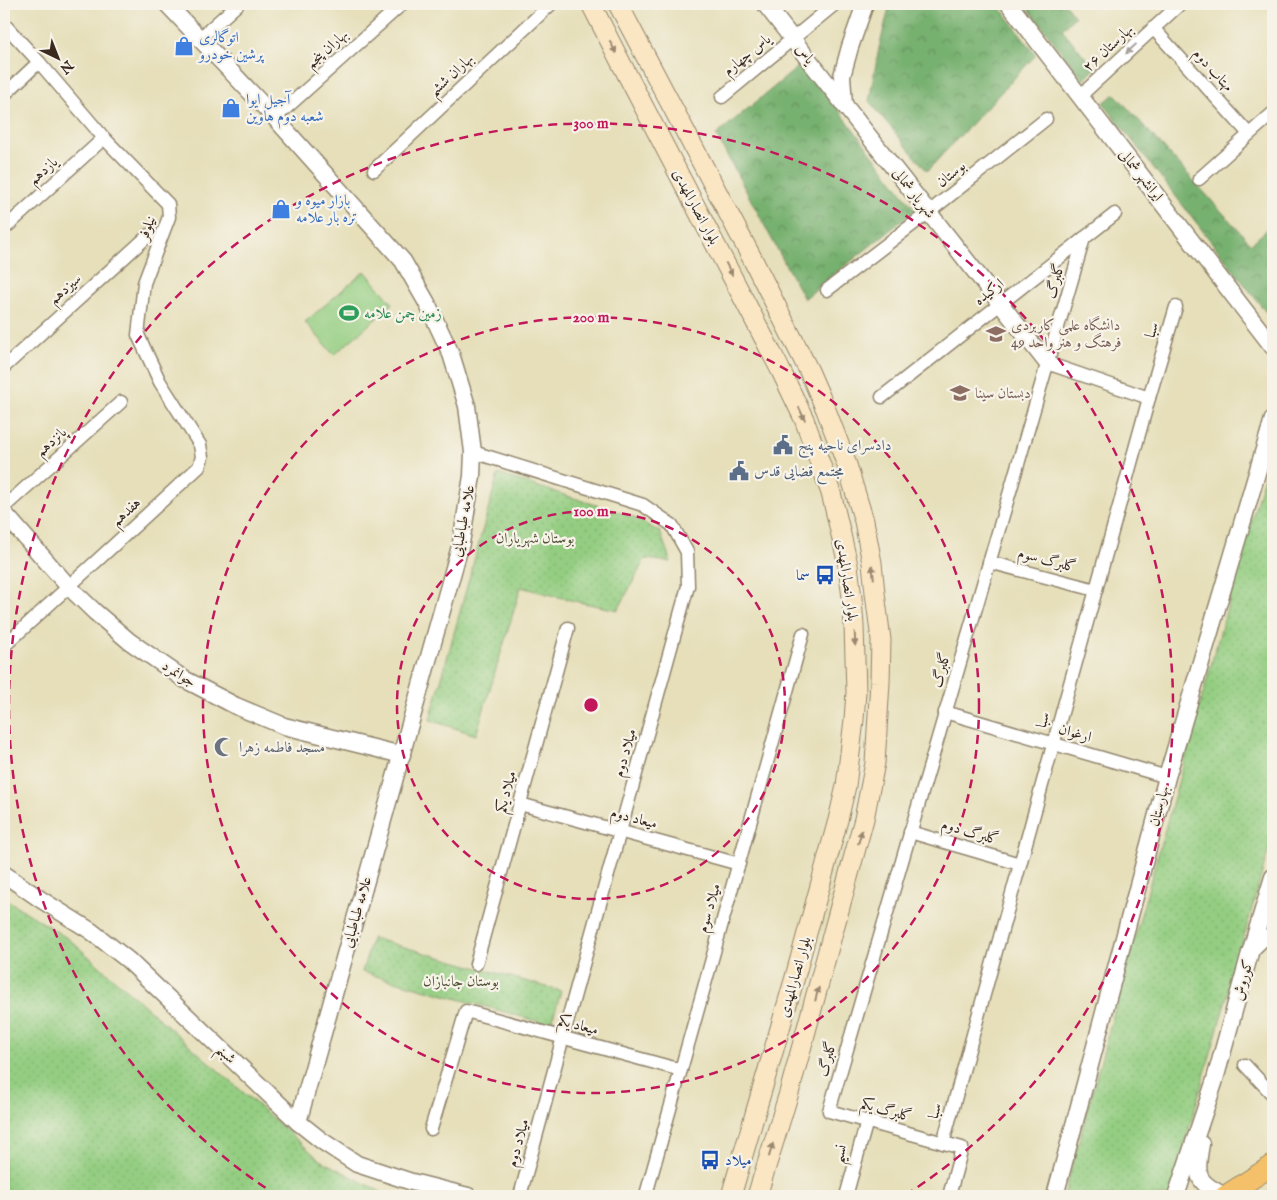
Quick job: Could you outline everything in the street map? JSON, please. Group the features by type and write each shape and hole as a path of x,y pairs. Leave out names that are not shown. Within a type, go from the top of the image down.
{"main road":[{"name":"بلوار انصارالمهدی","path":"591,4 804,419 830,492 848,565 852,598 856,692 846,786 795,977 731,1196"},
{"name":"بلوار انصارالمهدی","path":"618,4 753,260 826,410 847,465 864,521 872,563 878,612 881,640 878,722 875,763 864,819 795,1074 757,1196"},
{"path":"1225,1196 1273,1164"}],"street":[{"name":"علامه طباطبایی","path":"167,4 275,118 403,261 427,303 450,354 466,406 473,452 472,476 461,543 298,1122"},
{"path":"199,39 238,4"},
{"name":"بهاران پنجم","path":"275,118 402,4"},
{"name":"بهاران ششم","path":"374,170 551,4"},
{"name":"یاس","path":"765,4 844,105"},
{"name":"یاس چهارم","path":"722,96 835,4"},
{"path":"844,105 842,76 865,4"},
{"name":"ایرانشهر شمالی","path":"1009,4 1273,347"},
{"name":"بهارستان ۲۶","path":"1080,96 1180,4"},
{"name":"نیلوفر","path":"4,24 40,62 104,138 168,204 169,217 144,283 138,335 160,382 200,445 202,458"},
{"name":"مهتاب دوم","path":"1153,28 1249,134"},
{"path":"4,95 40,62"},
{"name":"شهریار شمالی","path":"844,105 1048,363"},
{"path":"1200,179 1273,113"},
{"name":"بوستان","path":"827,290 1046,119"},
{"name":"یازدهم","path":"4,229 104,138"},
{"name":"ارکیده","path":"882,397 1115,214"},
{"name":"سیزدهم","path":"4,367 149,235"},
{"name":"گلبرگ","path":"829,1111 1084,238"},
{"name":"سبا","path":"943,1143 1149,398 1176,307"},
{"path":"1048,363 1149,398"},
{"name":"پانزدهم","path":"4,506 121,402"},
{"name":"بهارستان","path":"1055,1196 1167,777 1273,420"},
{"name":"میلاد دوم","path":"473,452 643,505 672,525 687,552 688,586 520,1196"},
{"name":"هفدهم","path":"4,646 199,467 202,458"},
{"name":"جوانمرد","path":"4,513 69,587 96,612 129,641 184,679 236,706 284,726 402,755"},
{"name":"گلبرگ سوم","path":"989,562 1096,590"},
{"name":"میلاد یکم","path":"476,964 568,628"},
{"name":"میلاد سوم","path":"646,1191 803,634"},
{"name":"ارغوان","path":"945,712 1167,777"},
{"name":"میعاد دوم","path":"520,804 739,864"},
{"name":"گلبرگ دوم","path":"910,832 1020,864"},
{"name":"شبنم","path":"4,874 91,931 128,960 298,1122 322,1141 358,1164 412,1182 468,1196"},
{"name":"کوروش","path":"1214,1083 1273,877"},
{"path":"1250,953 1273,931"},
{"name":"میعاد یکم","path":"431,1129 466,1011 681,1070"},
{"path":"1245,1065 1273,1095"},
{"path":"1214,1083 1198,1169 1201,1181 1225,1196"},
{"path":"1176,1196 1214,1083"},
{"name":"گلبرگ یکم","path":"829,1111 962,1148 949,1196"},
{"name":"نسیم","path":"846,1196 866,1121"}],"green space":[{"path":"890,4 998,4 1036,55 927,171 869,101"},
{"path":"1025,4 1065,4 1075,17 1062,29 1095,69 1083,80"},
{"path":"803,63 915,210 804,299 716,135"},
{"path":"1115,94 1251,244 1273,224 1273,321 1103,103"},
{"name":"زمین چمن علامه","path":"365,271 393,304 334,355 305,322"},
{"path":"1273,444 1273,835 1170,1196 1064,1196 1125,972"},
{"name":"بوستان شهریاران","path":"498,474 631,516 660,532 671,562 645,559 618,610 521,587 476,735 430,720"},
{"path":"4,898 70,940 320,1160 389,1196 4,1196"},
{"name":"بوستان جانبازان","path":"372,938 561,991 551,1025 362,972"}],"place":[{"name":"اتوگالری پرشین خودرو","path":"184,46"},
{"name":"آجیل ایوا شعبه دوم هاوین","path":"231,108"},
{"name":"بازار میوه و تره بار علامه","path":"281,209"},
{"name":"زمین چمن علامه","path":"349,313"},
{"name":"دانشگاه علمی کاربردی فرهتگ و هنر واحد 49","path":"996,334"},
{"name":"دبستان سینا","path":"960,393"},
{"name":"دادسرای ناحیه پنج","path":"783,445"},
{"name":"مجتمع قضایی قدس","path":"739,471"},
{"name":"سما","path":"825,575"},
{"name":"مسجد فاطمه زهرا","path":"224,747"},
{"name":"میلاد","path":"710,1160"}]}
